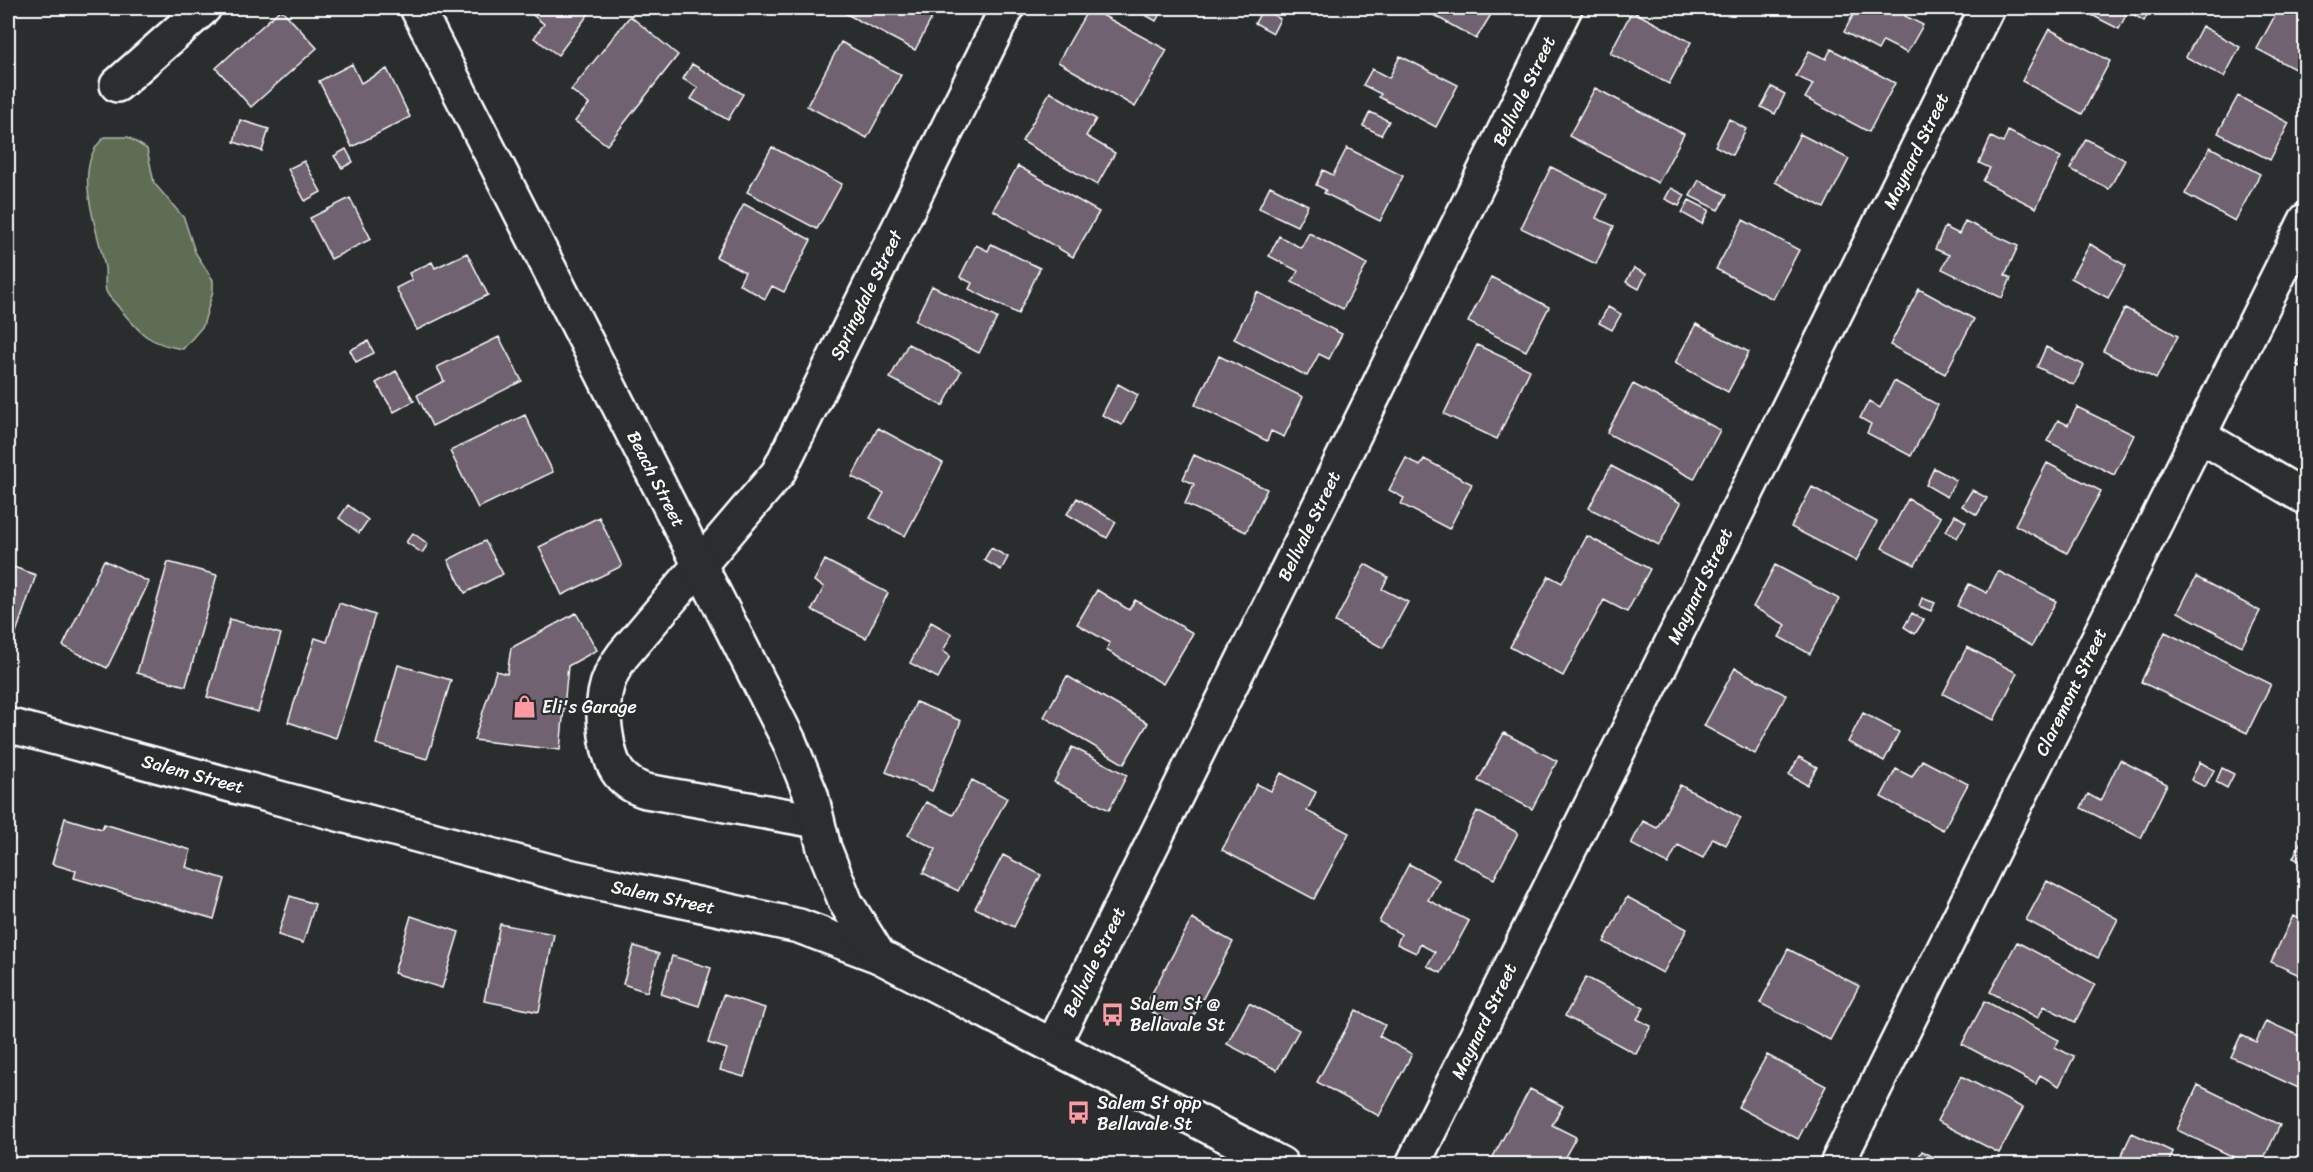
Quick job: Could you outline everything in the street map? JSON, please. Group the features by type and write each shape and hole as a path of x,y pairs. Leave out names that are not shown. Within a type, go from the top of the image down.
{"street":[{"path":"117,85 204,8"},
{"name":"Beach Street","path":"417,8 789,741 811,795 824,848 846,903 879,956"},
{"name":"Springdale Street","path":"818,821 646,791 624,781 610,761 602,705 608,679 623,655 778,473 1007,8"},
{"name":"Bellvale Street","path":"1053,1046 1565,8"},
{"name":"Maynard Street","path":"1413,1164 1987,8"},
{"name":"Claremont Street","path":"1837,1164 2306,220"},
{"path":"2199,435 2306,498"},
{"name":"Salem Street","path":"8,725 572,877 799,926 879,956 1281,1164"}],"green space":[{"path":"105,137 128,137 147,149 154,183 184,218 195,252 213,280 213,291 203,326 183,349 162,344 147,336 134,325 106,291 105,268 89,200 88,181 89,164 94,149"}],"building":[{"path":"524,8 593,8 558,55 534,38 544,24"},
{"path":"835,8 937,8 915,50"},
{"path":"1089,8 1167,50 1135,107 1058,62"},
{"path":"1133,8 1163,8 1156,21"},
{"path":"1263,8 1280,19 1273,33 1255,23"},
{"path":"1421,8 1495,8 1476,39"},
{"path":"1857,8 1909,8 1905,16 1923,25 1907,53 1883,41 1878,50 1844,32"},
{"path":"2078,8 2151,8 2144,21 2128,11 2119,29"},
{"path":"2279,8 2288,8 2306,17 2306,75 2257,49"},
{"path":"281,9 317,48 251,107 216,68"},
{"path":"1632,11 1691,42 1669,84 1610,53"},
{"path":"630,16 678,55 607,145 575,121 589,104 571,90"},
{"path":"2202,26 2240,47 2224,77 2186,57"},
{"path":"2049,29 2110,61 2082,114 2022,81"},
{"path":"841,42 901,75 867,138 807,106"},
{"path":"1831,49 1895,83 1869,132 1805,98 1813,84 1796,76 1809,51 1826,59"},
{"path":"1400,56 1458,85 1436,127 1379,97 1381,94 1363,85 1372,69 1389,78"},
{"path":"352,64 361,83 387,69 410,117 352,147 319,81"},
{"path":"692,64 743,94 728,120 691,99 698,88 683,79"},
{"path":"1772,87 1785,94 1775,114 1761,107"},
{"path":"1595,88 1684,134 1658,183 1569,136"},
{"path":"1050,92 1096,119 1086,136 1115,153 1097,185 1022,141"},
{"path":"2238,96 2289,123 2270,160 2218,133"},
{"path":"1370,112 1389,121 1381,135 1363,126"},
{"path":"1729,119 1746,129 1732,155 1715,146"},
{"path":"240,120 269,129 262,151 234,142"},
{"path":"2008,131 2061,157 2036,208 1983,181 1990,168 1979,163 1991,137 2003,143"},
{"path":"1800,134 1849,159 1824,208 1775,182"},
{"path":"2086,139 2125,160 2109,189 2070,169"},
{"path":"772,147 842,184 817,229 747,192"},
{"path":"2210,147 2260,174 2235,221 2185,194"},
{"path":"1347,148 1403,176 1380,221 1324,193 1326,190 1316,185 1323,170 1333,175"},
{"path":"346,149 353,162 342,168 334,156"},
{"path":"304,161 321,192 305,201 288,169"},
{"path":"1018,166 1099,212 1073,257 993,210"},
{"path":"1551,167 1607,195 1596,218 1614,226 1596,264 1521,228"},
{"path":"1699,180 1727,195 1718,210 1690,196"},
{"path":"1270,186 1308,205 1297,226 1259,208"},
{"path":"1671,188 1685,195 1679,206 1665,199"},
{"path":"350,198 371,239 331,259 310,218"},
{"path":"1689,200 1709,210 1702,224 1682,213"},
{"path":"744,204 811,240 784,292 772,286 765,299 739,284 745,272 716,257"},
{"path":"1743,220 1799,250 1773,299 1716,269"},
{"path":"1965,221 2018,246 2005,275 2011,278 2002,298 1942,269 1949,255 1935,249 1945,227 1959,234"},
{"path":"1309,233 1367,264 1343,309 1292,282 1298,271 1269,256 1279,236 1301,248"},
{"path":"991,244 1040,268 1018,314 969,289 972,283 960,277 976,245 988,251"},
{"path":"2090,244 2126,266 2108,298 2071,278"},
{"path":"467,253 488,295 417,330 396,288 412,280 409,273 432,262 435,268"},
{"path":"1634,268 1646,274 1639,289 1626,282"},
{"path":"1491,277 1549,307 1526,351 1468,322"},
{"path":"932,286 997,318 979,353 915,321"},
{"path":"1919,289 1974,319 1945,374 1890,345"},
{"path":"1257,292 1342,334 1329,359 1319,354 1307,376 1234,339"},
{"path":"1608,307 1621,314 1612,330 1599,323"},
{"path":"2125,308 2178,336 2156,379 2103,351"},
{"path":"1696,324 1749,352 1728,392 1675,363"},
{"path":"499,337 522,381 432,426 417,395 444,381 437,367"},
{"path":"368,341 374,353 356,362 350,350"},
{"path":"908,344 961,371 943,406 890,378"},
{"path":"1477,345 1530,370 1497,439 1444,414"},
{"path":"2046,347 2084,365 2074,385 2037,367"},
{"path":"2306,349 2306,369 2297,365"},
{"path":"1219,356 1303,397 1284,437 1271,431 1267,441 1195,405"},
{"path":"396,371 414,401 394,412 376,383"},
{"path":"1894,381 1938,405 1911,456 1867,433 1871,424 1860,418 1869,401 1880,408"},
{"path":"1118,384 1138,395 1122,425 1102,415"},
{"path":"1633,384 1720,430 1694,479 1607,433"},
{"path":"2077,407 2134,435 2114,475 2047,441 2058,420 2068,425"},
{"path":"525,415 553,472 478,508 450,451"},
{"path":"878,428 943,463 905,536 870,518 884,493 852,477"},
{"path":"1194,455 1267,489 1246,532 1185,504 1194,484 1183,479"},
{"path":"1406,458 1420,466 1424,459 1472,484 1449,529 1401,504 1404,498 1389,490"},
{"path":"2047,463 2101,491 2067,553 2015,525"},
{"path":"1611,466 1681,503 1659,545 1589,508"},
{"path":"1934,468 1956,480 1947,497 1926,485"},
{"path":"1812,487 1877,522 1856,561 1791,527"},
{"path":"1972,490 1987,498 1977,515 1962,506"},
{"path":"1077,498 1116,522 1107,538 1067,514"},
{"path":"1908,499 1941,517 1915,565 1882,548"},
{"path":"348,505 368,520 359,533 339,518"},
{"path":"1955,515 1966,522 1957,538 1946,531"},
{"path":"599,517 622,566 562,595 539,547"},
{"path":"413,533 428,544 422,553 406,542"},
{"path":"1587,536 1650,569 1627,612 1604,600 1563,676 1510,647 1549,576 1562,583"},
{"path":"485,541 503,574 465,593 448,560"},
{"path":"991,548 1008,557 1001,570 984,560"},
{"path":"104,560 149,582 107,668 63,646"},
{"path":"825,560 888,593 866,638 812,610 824,587 814,581"},
{"path":"168,562 217,575 186,686 137,673"},
{"path":"1365,564 1388,577 1382,589 1408,602 1383,648 1335,622"},
{"path":"8,565 36,575 10,650 8,649"},
{"path":"1775,565 1839,599 1810,654 1779,637 1786,625 1753,607"},
{"path":"1998,571 2056,601 2032,646 1957,606 1969,584 1987,593"},
{"path":"2196,577 2260,611 2242,646 2178,612"},
{"path":"1097,590 1129,610 1135,600 1193,633 1163,684 1106,650 1110,643 1077,624"},
{"path":"1922,598 1935,603 1931,611 1919,606"},
{"path":"339,603 375,615 336,738 288,722 315,638 327,642"},
{"name":"Eli's Garage","path":"576,613 597,650 568,666 560,750 474,740 496,671 507,674 511,648"},
{"path":"1912,613 1924,620 1915,634 1904,627"},
{"path":"230,619 281,634 258,712 207,697"},
{"path":"931,622 952,634 943,651 950,656 938,678 910,663"},
{"path":"2165,632 2271,684 2247,733 2141,682"},
{"path":"1967,647 2017,673 1994,720 1943,694"},
{"path":"398,665 451,680 427,759 376,744"},
{"path":"1735,668 1786,695 1755,754 1704,726"},
{"path":"1067,676 1148,723 1124,764 1044,717"},
{"path":"916,702 961,721 932,791 886,772"},
{"path":"1863,713 1899,732 1884,761 1848,742"},
{"path":"1504,733 1557,761 1532,809 1478,781"},
{"path":"1072,747 1127,775 1109,810 1054,782"},
{"path":"1799,757 1817,767 1807,785 1789,775"},
{"path":"1922,760 1968,784 1943,830 1881,797 1896,769 1912,777"},
{"path":"2120,760 2167,784 2141,838 2081,808 2088,794 2100,801"},
{"path":"2200,762 2214,770 2205,787 2191,780"},
{"path":"2222,768 2234,774 2227,788 2216,782"},
{"path":"1281,773 1316,792 1307,811 1349,833 1314,899 1222,850 1257,784 1271,791"},
{"path":"972,780 1007,798 958,891 923,873 936,849 908,835 926,802 953,815"},
{"path":"1680,785 1741,818 1726,845 1713,838 1703,858 1678,845 1668,864 1631,844 1643,821 1657,828"},
{"path":"1477,811 1518,833 1494,879 1453,857"},
{"path":"65,818 102,829 104,824 191,850 186,867 225,879 214,919 74,878 76,871 52,864"},
{"path":"2306,831 2306,864 2293,858"},
{"path":"1003,855 1041,875 1014,927 975,908"},
{"path":"1409,864 1439,880 1428,900 1469,921 1441,973 1427,966 1435,952 1420,944 1416,953 1397,944 1401,934 1379,922"},
{"path":"2047,881 2118,919 2098,958 2026,920"},
{"path":"290,896 315,904 303,943 278,935"},
{"path":"1627,897 1687,929 1663,973 1604,942"},
{"path":"411,916 459,932 442,988 394,973"},
{"path":"2293,916 2306,922 2306,978 2271,962"},
{"path":"1192,919 1233,942 1186,1030 1144,1008"},
{"path":"500,924 554,934 539,1012 484,1001"},
{"path":"2017,942 2095,984 2075,1022 2044,1006 2038,1018 1990,992"},
{"path":"634,946 659,954 647,992 623,984"},
{"path":"1788,949 1859,986 1830,1040 1760,1003"},
{"path":"672,956 711,968 699,1006 661,994"},
{"path":"1586,977 1644,1008 1637,1019 1651,1026 1636,1054 1565,1016"},
{"path":"723,995 765,1008 744,1077 720,1070 727,1049 708,1043"},
{"path":"1985,1001 2059,1040 2055,1047 2074,1057 2059,1086 2040,1075 2036,1084 1962,1044"},
{"path":"1249,1003 1299,1030 1277,1070 1227,1044"},
{"path":"1356,1010 1385,1025 1379,1036 1412,1054 1379,1116 1317,1082"},
{"path":"2266,1021 2306,1039 2303,1090 2231,1057 2241,1035 2256,1042"},
{"path":"1767,1055 1826,1086 1798,1139 1738,1107"},
{"path":"1961,1076 2023,1108 1999,1153 1937,1121"},
{"path":"2198,1085 2280,1125 2261,1164 2248,1164 2177,1130"},
{"path":"1530,1089 1563,1106 1552,1125 1576,1137 1561,1164 1489,1164"},
{"path":"2132,1133 2173,1152 2168,1164 2139,1164 2121,1156"},
{"path":"1922,1151 1947,1164 1915,1164"},
{"path":"1595,1156 1610,1164 1590,1164"}],"place":[{"name":"Eli's Garage","path":"524,707"},
{"name":"Salem St @ Bellavale St","path":"1112,1014"},
{"name":"Salem St opp Bellavale St","path":"1079,1113"}]}
